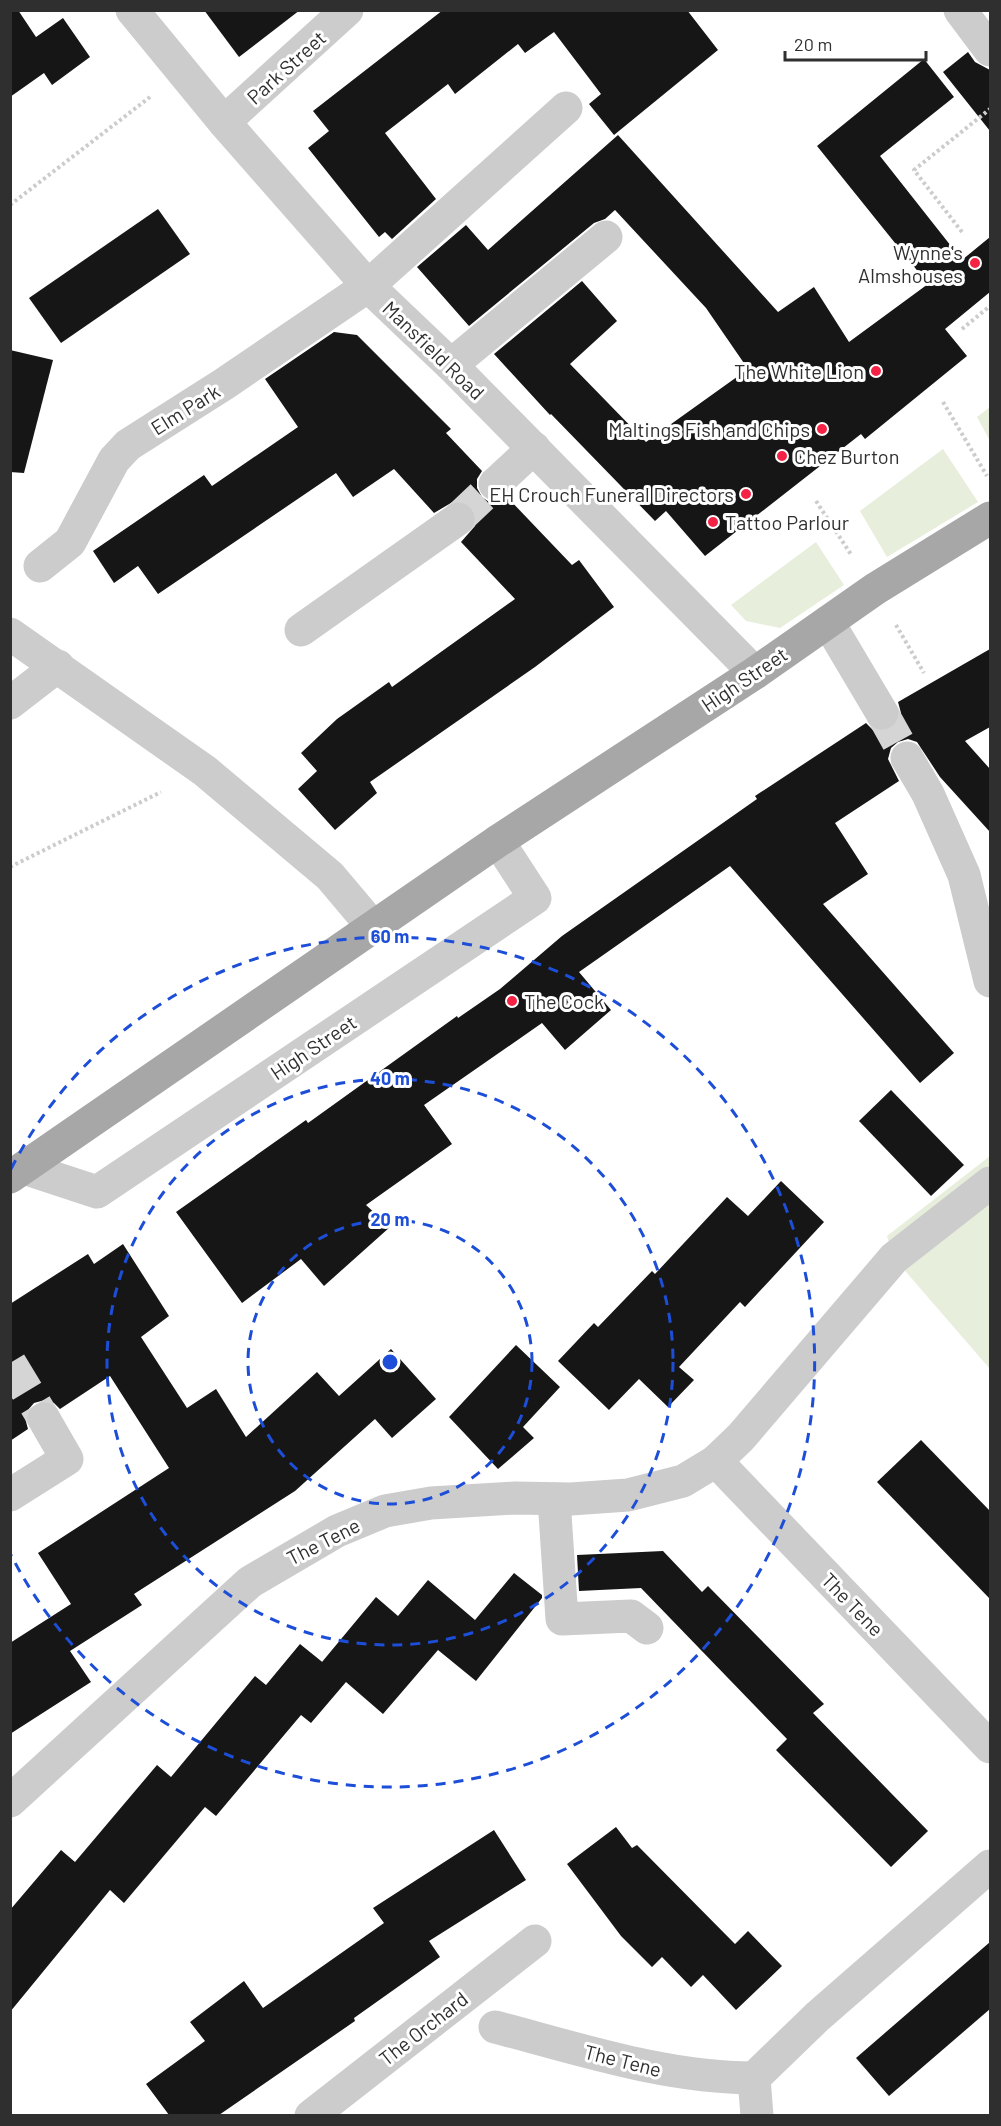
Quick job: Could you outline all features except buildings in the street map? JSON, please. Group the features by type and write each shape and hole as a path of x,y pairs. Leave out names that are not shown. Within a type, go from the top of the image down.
{"main road":[{"name":"High Street","path":"17,1173 498,841 755,673 875,589 990,518"}],"street":[{"name":"Mansfield Road","path":"132,10 224,122 368,286 451,365 755,673"},
{"name":"Park Street","path":"224,122 347,10"},
{"path":"960,10 990,50"},
{"name":"Elm Park","path":"40,566 70,542 114,460 128,445 224,384 368,286 566,108"},
{"path":"451,365 606,237"},
{"path":"495,484 534,448"},
{"path":"302,630 458,519"},
{"path":"828,622 882,713"},
{"path":"10,634 205,771 330,876 373,927"},
{"path":"10,702 58,666"},
{"path":"907,758 928,794 964,875 990,981"},
{"name":"High Street","path":"17,1173 97,1192 535,898 498,841"},
{"name":"The Tene","path":"10,1801 249,1582 317,1542 385,1511 431,1503 515,1497 599,1498 654,1489 683,1481 716,1461 741,1437 894,1258 990,1183"},
{"path":"10,1495 67,1459 44,1419"},
{"name":"The Tene","path":"716,1461 990,1747"},
{"path":"554,1499 562,1619 632,1616 647,1628"},
{"path":"758,2115 753,2078 816,2017 990,1866"},
{"name":"The Orchard","path":"311,2115 535,1941"},
{"name":"The Tene","path":"495,2027 674,2072 716,2078 753,2078"}],"path":[{"path":"10,206 183,70"},
{"path":"962,232 914,170 990,109"},
{"path":"962,329 990,306"},
{"path":"943,402 990,482"},
{"path":"816,501 854,558"},
{"path":"895,624 924,673"},
{"path":"10,867 205,771"}],"green space":[{"path":"990,407 990,441 977,417"},
{"path":"943,449 978,502 887,557 860,511"},
{"path":"816,542 844,585 780,628 746,621 731,605"},
{"path":"990,1156 990,1369 894,1258 887,1236"}],"tunnel":[{"path":"458,519 495,484"},
{"path":"882,713 907,758"},
{"path":"10,1363 44,1419"}],"place":[{"name":"Wynne's Almshouses","path":"975,263"},
{"name":"The White Lion","path":"876,371"},
{"name":"Maltings Fish and Chips","path":"822,429"},
{"name":"Chez Burton","path":"782,456"},
{"name":"EH Crouch Funeral Directors","path":"746,494"},
{"name":"Tattoo Parlour","path":"713,522"},
{"name":"The Cock","path":"512,1001"}]}
